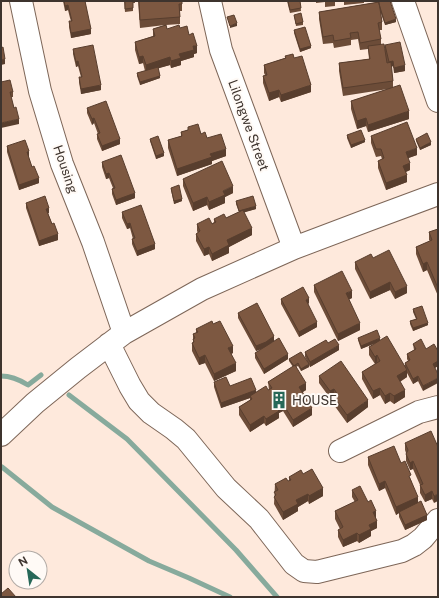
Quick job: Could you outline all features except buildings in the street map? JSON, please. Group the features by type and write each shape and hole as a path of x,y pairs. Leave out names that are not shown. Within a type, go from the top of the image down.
{"street":[{"name":"Housing","path":"21,1 40,91 62,164 93,242 130,386 139,402 151,413 186,439 226,488 259,519 294,564 304,571 317,572 402,551 414,545 423,538 438,520"},
{"name":"Lilongwe Street","path":"210,1 221,50 294,248"},
{"path":"403,1 438,101"},
{"path":"1,435 35,403 117,338 202,289 294,248 438,194"},
{"path":"340,451 420,412 438,407"}],"waterway":[{"path":"1,376 22,381 28,385 41,375"},
{"path":"69,395 127,439 236,550 277,597"},
{"path":"2,467 52,507 149,561 230,597"}],"place":[{"name":"HOUSE","path":"279,400"}]}
